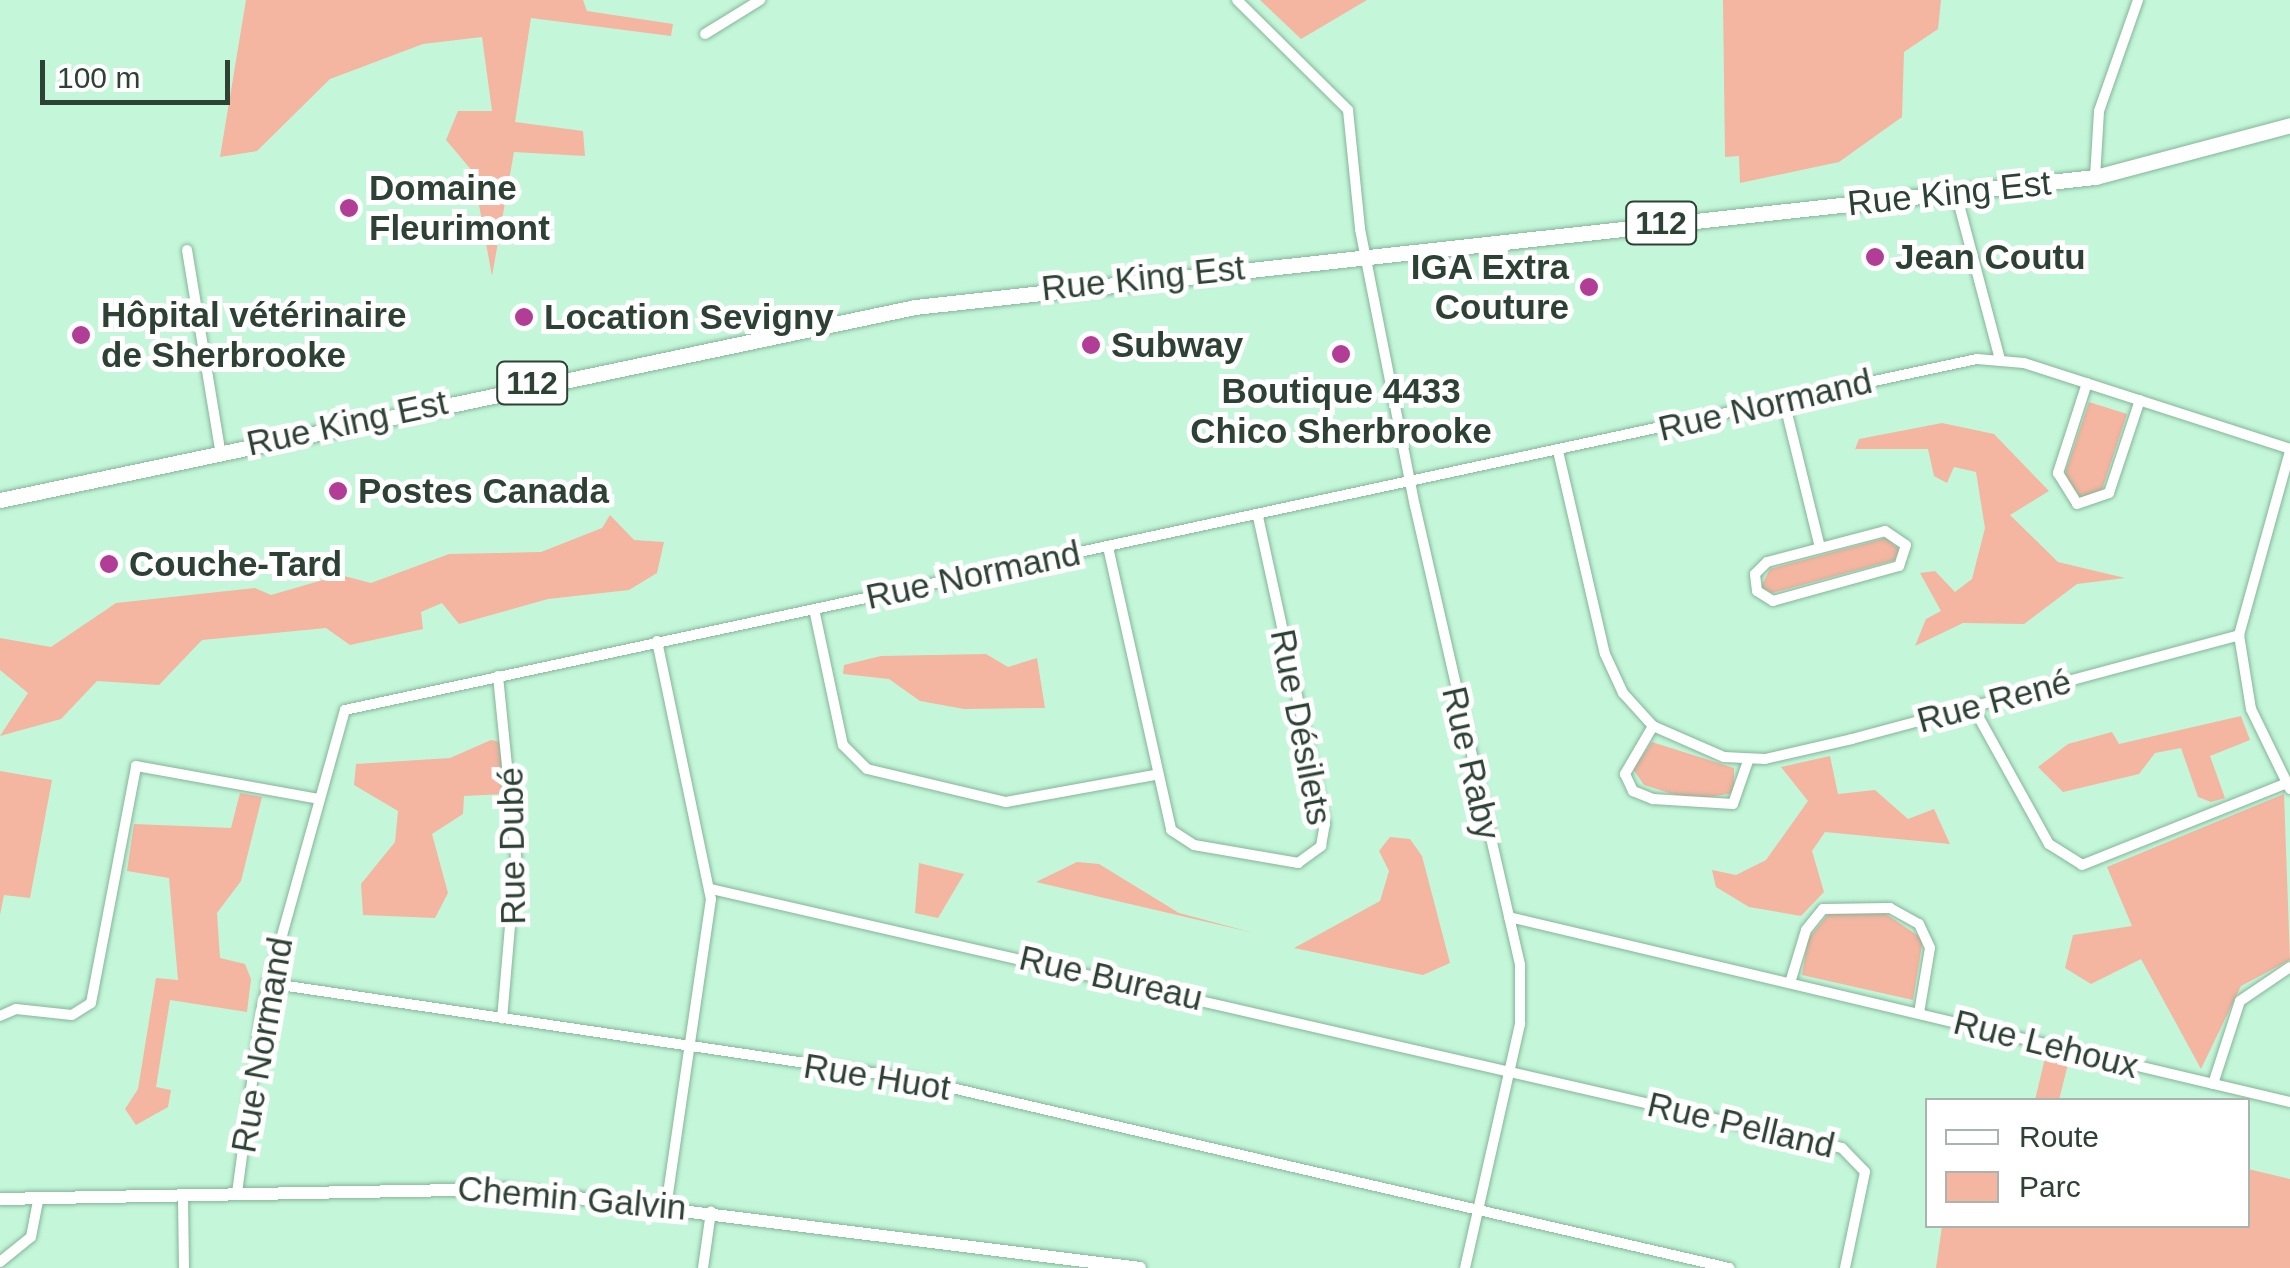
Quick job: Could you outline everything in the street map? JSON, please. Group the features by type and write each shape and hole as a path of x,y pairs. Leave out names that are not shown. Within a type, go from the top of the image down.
{"main road":[{"name":"Rue King Est","path":"2,498 915,307 2096,178 2290,126"}],"street":[{"path":"705,34 760,0"},
{"name":"Rue Raby","path":"1237,0 1342,98 1366,256 1412,485 1522,984 1510,1071 1465,1268"},
{"path":"2096,178 2096,128 2138,0"},
{"path":"1956,192 2000,358"},
{"path":"187,250 220,450"},
{"name":"Rue Normand","path":"237,1193 267,983 345,710 2000,358 2290,450"},
{"path":"2087,383 2058,474 2076,504 2109,492 2140,400"},
{"path":"1784,401 1820,548"},
{"path":"1973,707 2049,844 2082,865 2288,787 2251,709 2239,635 2290,450"},
{"path":"1558,451 1605,654 1653,726 1748,761 1733,804 1653,798 1633,791 1624,774 1653,726"},
{"name":"Rue Désilets","path":"1108,547 1155,775 1171,830 1194,845 1289,864 1321,846 1322,807 1258,517"},
{"path":"1890,531 1906,551 1899,566 1773,601 1757,591 1762,565 1820,548 1890,531"},
{"path":"814,609 843,746 867,769 1006,802 1155,775"},
{"name":"Rue René","path":"1748,761 1973,707 2239,635"},
{"path":"658,641 711,889 696,1052 666,1206"},
{"name":"Rue Dubé","path":"498,676 516,856 502,1018"},
{"path":"1,1015 72,1016 91,1003 136,766 319,799"},
{"name":"Rue Bureau","path":"711,889 1510,1071"},
{"name":"Rue Lehoux","path":"1790,983 1806,930 1823,909 1890,908 1918,924 1930,948 1919,1012"},
{"name":"Rue Lehoux","path":"1509,917 2290,1102"},
{"path":"2213,1084 2240,1002 2290,968"},
{"name":"Rue Huot","path":"267,983 696,1052 913,1079 1478,1210"},
{"name":"Rue Pelland","path":"1510,1071 1850,1151 1865,1172 1845,1268"},
{"name":"Chemin Galvin","path":"0,1198 38,1201 462,1186 711,1211 1140,1268"},
{"path":"182,1197 184,1268"},
{"path":"0,1262 31,1237 38,1201"},
{"path":"1478,1210 1729,1268"},
{"path":"703,1268 711,1211"}],"green space":[{"path":"246,0 583,0 587,11 673,24 671,36 531,18 515,122 583,131 585,156 514,152 492,276 473,172 446,140 458,111 492,111 482,37 423,44 330,79 257,151 220,157"},
{"path":"1260,0 1367,0 1301,39"},
{"path":"1723,0 1941,0 1938,29 1904,52 1902,117 1839,162 1740,183 1739,156 1725,157"},
{"path":"2089,402 2127,414 2101,493 2082,499 2064,476"},
{"path":"1942,423 1994,434 2049,491 2010,515 2058,562 2125,578 2077,584 2024,624 1963,623 1915,646 1926,619 1941,611 1920,573 1935,571 1955,592 1972,579 1985,528 1976,472 1954,467 1947,483 1934,476 1928,449 1855,449 1859,439"},
{"path":"610,515 634,540 664,542 657,573 629,590 548,599 459,624 442,603 421,612 423,629 350,645 326,628 202,640 159,685 97,681 61,719 0,736 28,693 0,670 0,638 51,647 116,603 255,588 271,595 340,575 371,583 449,554 541,552 602,528"},
{"path":"1886,538 1899,549 1895,560 1772,593 1761,587 1770,569"},
{"path":"986,654 1008,667 1037,658 1045,708 964,709 920,701 889,679 843,674 844,665 881,656"},
{"path":"2241,716 2250,740 2210,756 2225,798 2211,802 2198,797 2181,748 2155,753 2139,774 2063,792 2038,767 2068,744 2112,732 2119,744"},
{"path":"491,740 500,742 505,794 464,796 463,814 432,834 448,893 435,918 363,915 361,884 395,842 398,811 354,785 356,764 450,758"},
{"path":"1652,742 1734,768 1734,793 1692,800 1644,785 1633,769"},
{"path":"1830,756 1838,794 1875,790 1908,819 1934,809 1950,844 1825,832 1812,851 1824,892 1801,916 1749,907 1716,887 1712,870 1736,875 1766,860 1808,801 1781,767"},
{"path":"0,771 52,780 30,898 4,895 0,915"},
{"path":"240,793 262,797 241,881 217,913 220,958 245,964 251,979 247,1012 170,1000 156,1087 171,1090 168,1107 136,1125 125,1109 138,1089 156,978 178,980 169,878 127,871 134,824 231,828"},
{"path":"2284,794 2290,960 2241,986 2201,1069 2141,959 2091,984 2065,968 2073,935 2132,926 2107,867"},
{"path":"1390,837 1410,839 1422,856 1450,963 1423,975 1294,948 1380,901 1389,871 1379,851"},
{"path":"1077,862 1099,864 1179,913 1254,933 1036,882"},
{"path":"919,863 964,874 938,918 915,913"},
{"path":"1883,912 1923,939 1913,1000 1802,975 1808,939 1829,913"},
{"path":"2046,1054 2069,1060 2060,1098 2035,1098"},
{"path":"2250,1169 2290,1179 2290,1268 1936,1268 1942,1228 2250,1228"}],"place":[{"name":"Domaine Fleurimont","path":"349,208"},
{"name":"Jean Coutu","path":"1875,257"},
{"name":"IGA Extra Couture","path":"1589,287"},
{"name":"Location Sevigny","path":"524,317"},
{"name":"Hôpital vétérinaire de Sherbrooke","path":"81,335"},
{"name":"Subway","path":"1091,345"},
{"name":"Boutique 4433 Chico Sherbrooke","path":"1341,354"},
{"name":"Postes Canada","path":"338,491"},
{"name":"Couche-Tard","path":"109,564"}]}
